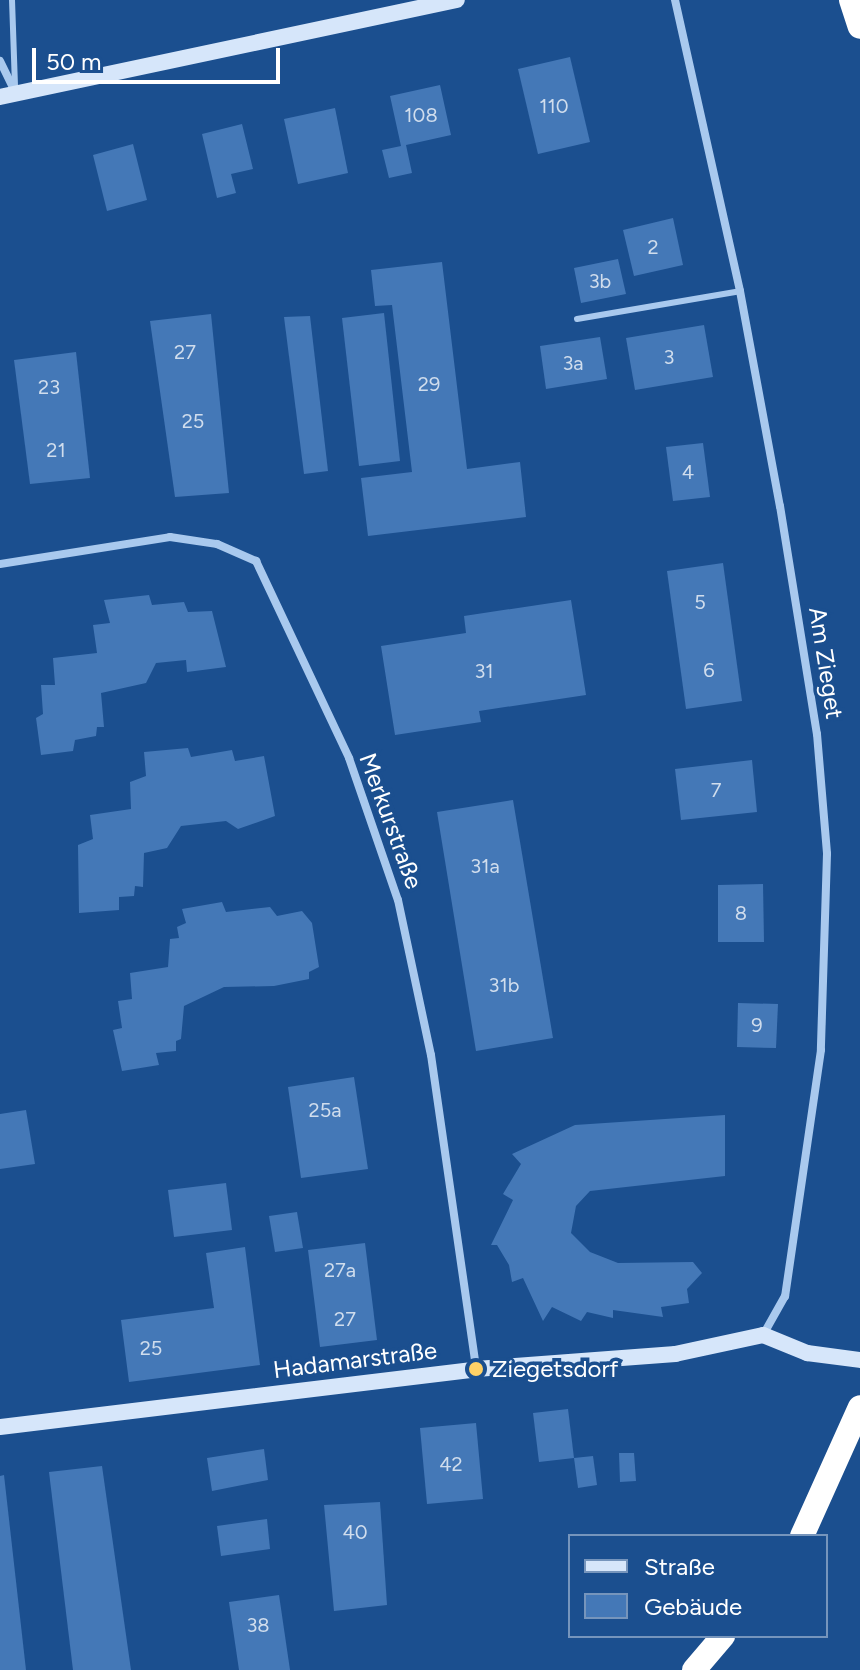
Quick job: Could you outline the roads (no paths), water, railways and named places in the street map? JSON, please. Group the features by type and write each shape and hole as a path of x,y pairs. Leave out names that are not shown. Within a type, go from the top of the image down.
{"highway":[{"path":"851,0 860,27"},
{"path":"803,1534 860,1407"},
{"path":"694,1670 721,1638"}],"street":[{"path":"0,61 8,94 457,0"},
{"name":"Am Zieget","path":"675,0 740,291 780,506 817,734 827,854 821,1050 785,1296 763,1335"},
{"name":"Merkurstraße","path":"0,564 170,537 217,544 256,561 349,758 398,900 431,1055 476,1369"},
{"path":"763,1335 807,1353 860,1360"},
{"name":"Hadamarstraße","path":"0,1427 476,1369 675,1354 763,1335"}],"lane":[{"path":"8,94 12,0"},
{"path":"577,319 740,291"}],"place":[{"name":"Ziegetsdorf","path":"476,1369"}]}
